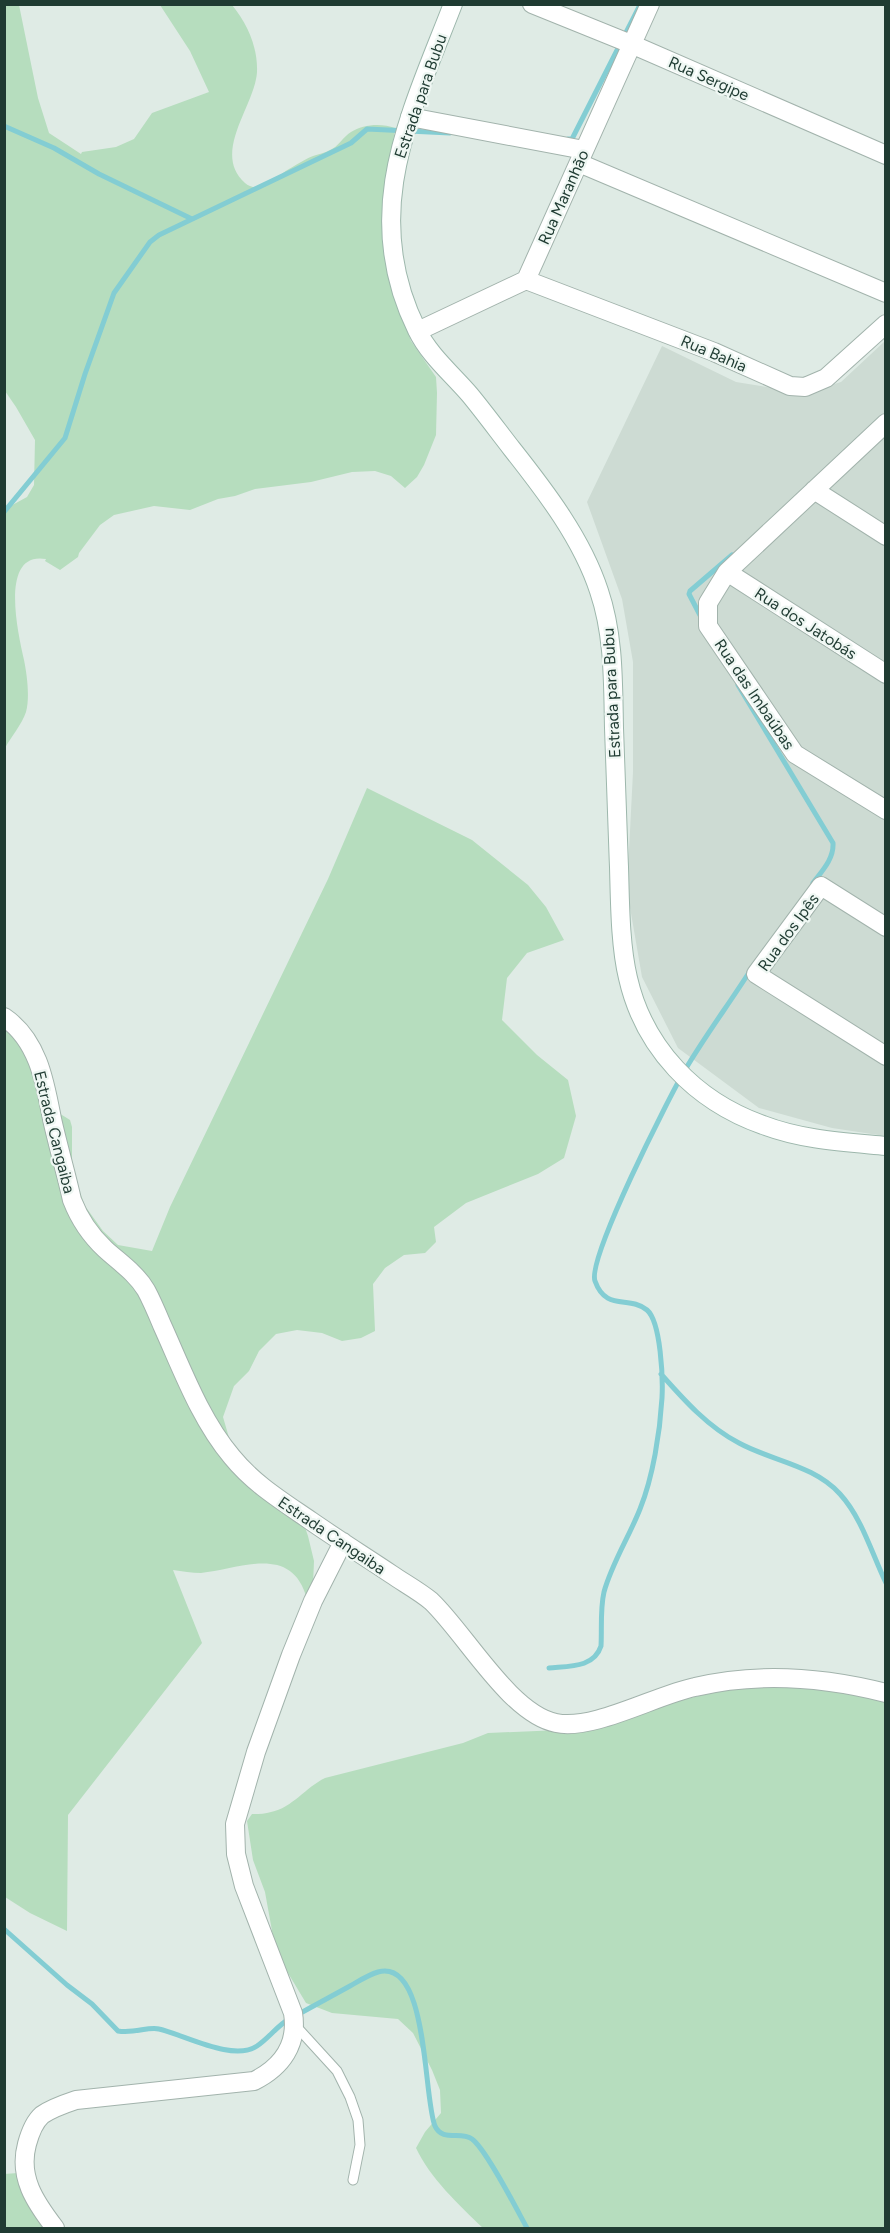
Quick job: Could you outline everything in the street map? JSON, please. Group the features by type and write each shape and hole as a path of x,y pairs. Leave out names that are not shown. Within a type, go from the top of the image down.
{"street":[{"name":"Estrada para Bubu","path":"453,4 410,117 397,160 389,221 398,279 418,331 433,353 527,468 577,541 600,592 612,649 620,909 627,976 645,1027 671,1066 698,1089 760,1125 829,1141 885,1146"},
{"name":"Rua Sergipe","path":"532,4 631,44 885,155"},
{"name":"Rua Maranhão","path":"526,280 650,4"},
{"path":"410,117 582,156 885,293"},
{"path":"418,331 526,280"},
{"name":"Rua Bahia","path":"526,280 714,352 790,386 805,387 826,378 885,324"},
{"name":"Rua das Imbaúbas","path":"885,423 728,572 708,603 708,626 795,754 885,810"},
{"path":"814,490 885,536"},
{"name":"Rua dos Jatobás","path":"728,572 885,674"},
{"name":"Rua dos Ipês","path":"885,927 821,886 756,974 885,1056"},
{"name":"Estrada Cangaiba","path":"4,1017 24,1037 44,1077 72,1200 78,1214 102,1246 128,1269 146,1291 198,1403 217,1437 231,1456 263,1489 430,1601 527,1709 557,1724 577,1724 599,1719 692,1687 755,1678 812,1679 854,1685 885,1693"},
{"path":"55,2229 32,2195 24,2167 30,2135 35,2123 42,2116 55,2107 76,2100 254,2081 276,2067 287,2054 294,2038 293,2013 244,1886 236,1854 235,1824 256,1752 291,1655 313,1601 343,1542"}],"lane":[{"path":"295,2025 337,2071 350,2097 358,2120 360,2145 353,2180"}],"shaded area":[{"path":"885,341 885,1136 832,1128 759,1108 678,1048 642,977 627,890 633,772 633,662 622,599 587,502 662,346 736,382 805,393 841,382"}],"green space":[{"path":"5,5 19,5 38,98 49,133 81,154 116,147 134,139 152,113 209,92 190,51 160,5 232,5 247,28 256,54 257,72 255,85 233,144 232,158 236,171 248,185 266,186 304,160 333,149 348,134 361,127 384,125 395,128 385,203 405,325 411,341 436,377 437,393 436,435 417,477 405,488 391,476 375,471 352,472 311,482 255,489 218,499 190,510 154,506 114,515 100,525 78,557 60,570 45,561 46,559 32,560 22,567 17,579 15,595 28,700 24,717 5,748 5,509 27,497 34,485 35,440 5,391"},
{"path":"367,788 472,840 528,885 546,907 564,940 527,953 507,978 502,1020 537,1055 568,1080 576,1116 564,1158 538,1174 466,1203 434,1227 436,1242 425,1253 404,1255 385,1268 373,1284 375,1331 361,1338 342,1341 322,1333 297,1330 276,1334 259,1351 249,1371 234,1386 223,1417 232,1448 298,1507 314,1561 313,1585 307,1599 300,1582 290,1571 277,1565 248,1565 201,1573 173,1570 202,1643 68,1815 67,1931 30,1913 5,1897 4,1016 15,1028 54,1110 70,1120 72,1171 85,1206 103,1231 118,1245 152,1251 170,1207 328,879"},
{"path":"754,1684 803,1685 885,1700 885,2228 483,2228 437,2180 416,2148 425,2132 441,2113 440,2090 413,2033 398,2019 332,2013 306,2003 276,1953 265,1892 253,1860 247,1821 252,1814 279,1810 325,1778 463,1743 488,1733 560,1730"},
{"path":"18,2173 49,2228 5,2228 4,2174"}],"waterway":[{"path":"568,139 572,139 639,7"},
{"path":"4,126 54,148 99,174 192,219"},
{"path":"4,512 65,438 114,293 150,242 159,235 351,143 367,129 450,133"},
{"path":"702,619 689,594 690,591 732,555"},
{"path":"738,685 833,843 829,860 813,883"},
{"path":"549,1668 587,1662 598,1653 601,1646 604,1592 611,1571 645,1496 660,1425 661,1365 658,1338 652,1316 640,1306 618,1302 605,1296 595,1281 596,1267 603,1243 631,1177 676,1086 750,971"},
{"path":"661,1374 697,1412 728,1437 805,1470 830,1484 854,1514 886,1583"},
{"path":"4,1929 92,2004 118,2031 159,2029 209,2046 235,2051 257,2046 289,2019"},
{"path":"297,2015 371,1975 378,1972 395,1973 407,1986 415,2007 435,2126 442,2134 468,2137 478,2145 527,2228"}]}
